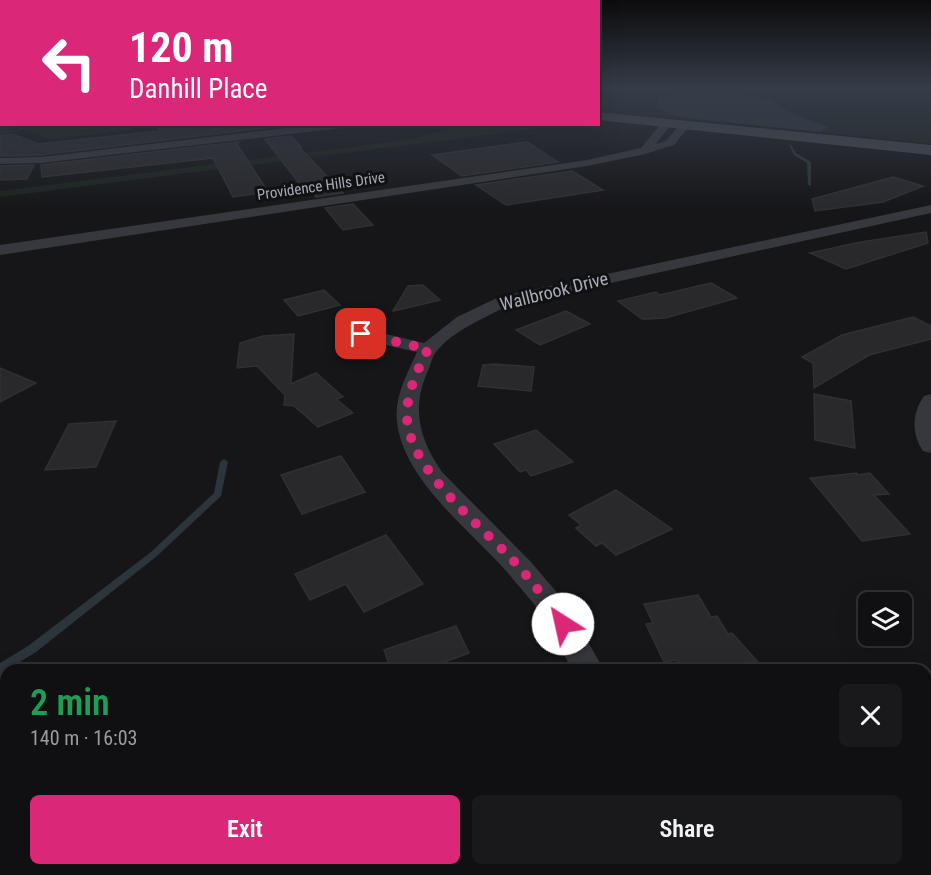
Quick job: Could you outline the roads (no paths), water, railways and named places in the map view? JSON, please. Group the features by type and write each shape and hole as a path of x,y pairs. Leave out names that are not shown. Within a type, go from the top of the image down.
{"street":[{"path":"0,160 41,160 213,136 295,129"},
{"path":"645,151 662,129"},
{"name":"Providence Hills Drive","path":"0,250 575,165 645,151 670,143 682,129"},
{"path":"723,129 931,150"},
{"name":"Wallbrook Drive","path":"585,664 555,610 521,569 433,478 420,458 411,438 407,419 410,390 428,349 463,321 485,309 514,298 931,209"},
{"path":"361,334 428,349"},
{"path":"931,400 926,407 924,424 931,446"}],"waterway":[{"path":"790,146 795,154 809,162 810,185"},
{"path":"8,664 32,649 154,554 218,494 224,462"}]}
